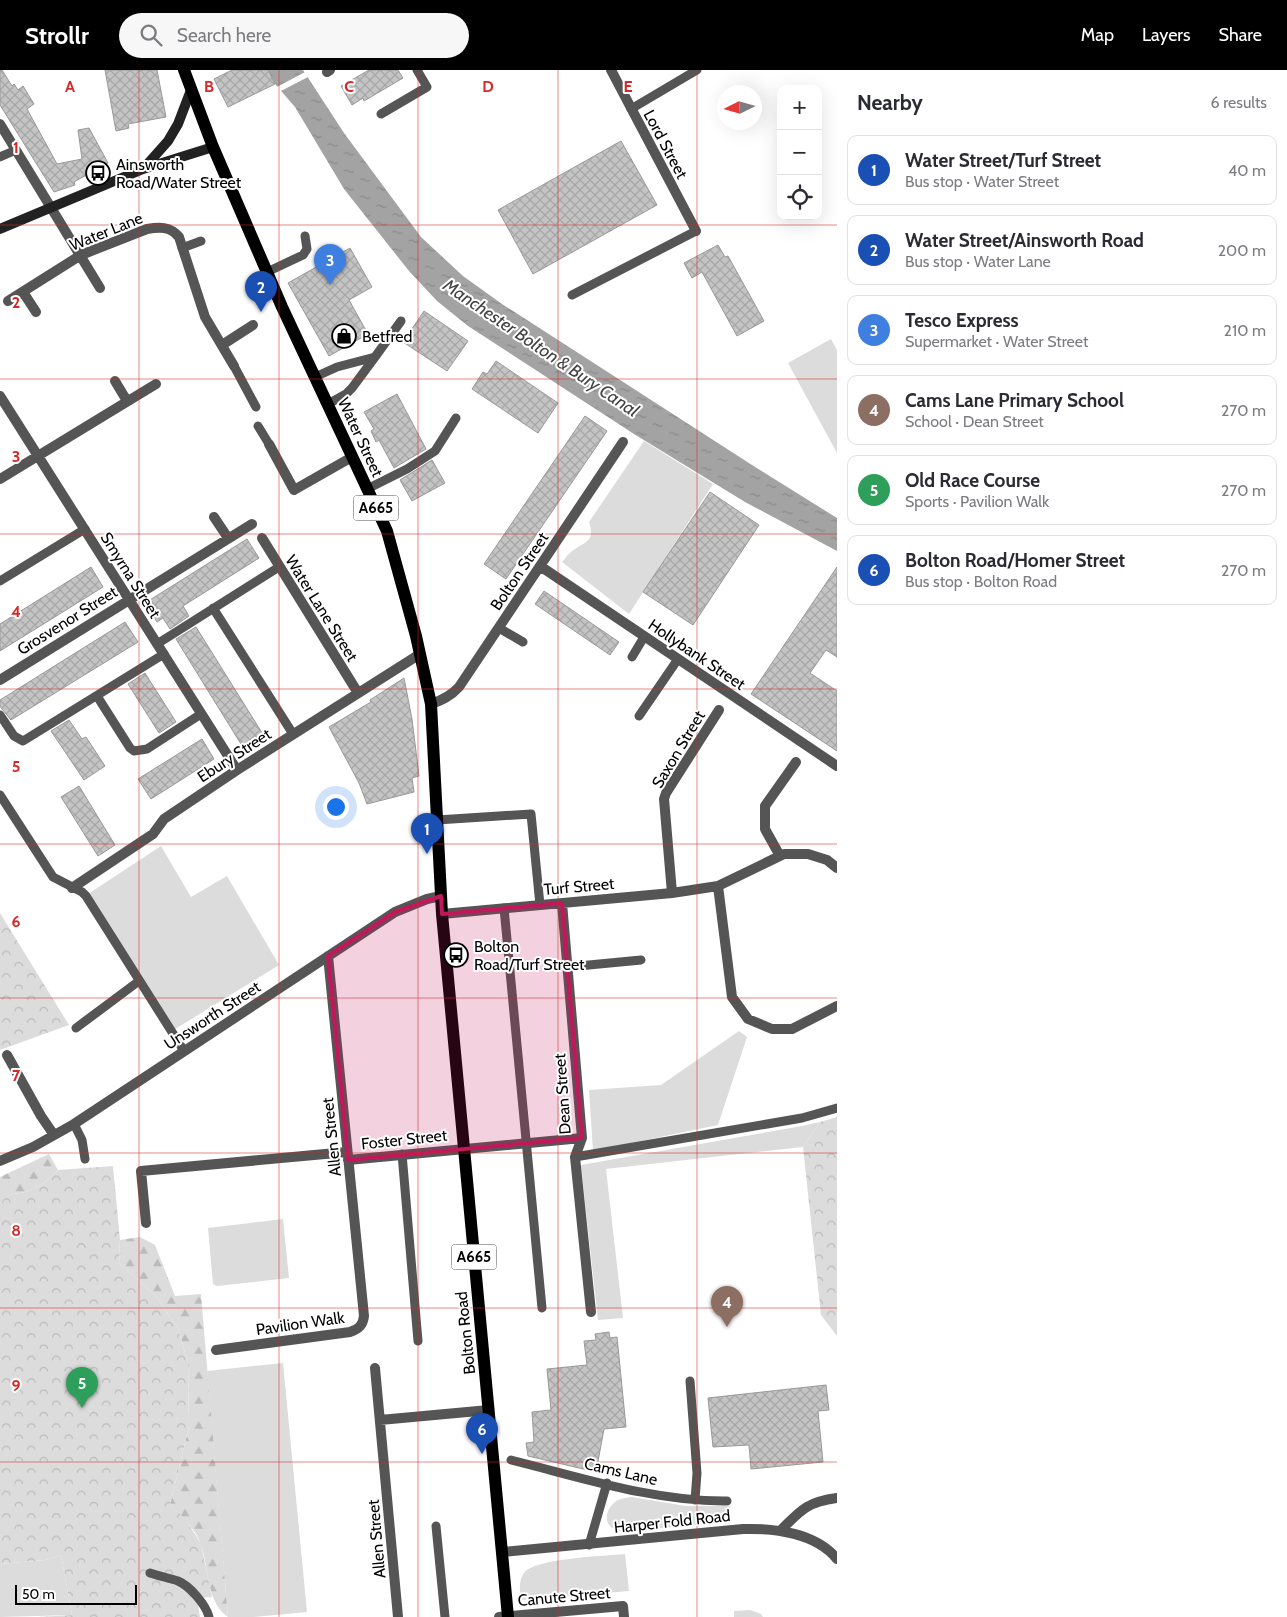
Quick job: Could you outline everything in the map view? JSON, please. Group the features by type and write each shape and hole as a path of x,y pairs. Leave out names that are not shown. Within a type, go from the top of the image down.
{"main road":[{"name":"Water Street","path":"184,70 213,147 267,272 387,531 420,654 431,704 441,896"},
{"path":"143,169 168,141 178,124 190,90"},
{"path":"0,230 143,169 213,147"},
{"name":"Bolton Road","path":"441,896 502,1552 505,1617"}],"street":[{"name":"Lord Street","path":"611,70 696,231"},
{"path":"0,124 100,288"},
{"name":"Water Lane","path":"8,301 81,255 146,229 158,227 174,232 179,237 203,312 234,366"},
{"path":"23,292 36,312"},
{"path":"222,345 253,325"},
{"path":"115,381 127,401"},
{"path":"0,479 156,384"},
{"name":"Smyrna Street","path":"0,396 237,770"},
{"name":"Bolton Street","path":"431,704 453,694 623,442"},
{"path":"269,444 294,490 352,457"},
{"path":"214,517 228,538"},
{"name":"Grosvenor Street","path":"0,680 252,524"},
{"name":"Water Lane Street","path":"262,538 358,694"},
{"name":"Hollybank Street","path":"540,566 837,766"},
{"name":"Ebury Street","path":"72,888 153,834 164,819 237,770 420,654"},
{"name":"Saxon Street","path":"672,893 664,799 666,792 719,710"},
{"path":"796,762 765,806 766,829 780,856 784,854 808,854 827,860 837,868"},
{"name":"Turf Street","path":"442,914 672,893 718,886 780,856"},
{"path":"718,886 732,997 748,1019 772,1029 792,1028 837,1006"},
{"name":"Unsworth Street","path":"0,1161 33,1147 74,1124 395,912 427,899 441,896"},
{"name":"Dean Street","path":"562,903 582,1138 575,1157 590,1312"},
{"name":"Allen Street","path":"328,956 364,1316"},
{"path":"6,1055 54,1135"},
{"name":"Foster Street","path":"146,1223 141,1171 348,1156 402,1154 582,1138"},
{"name":"Pavilion Walk","path":"216,1350 350,1332 358,1329 363,1323 364,1316"},
{"path":"230,1348 232,1360"},
{"name":"Allen Street","path":"375,1368 398,1617"},
{"path":"380,1420 489,1410"},
{"path":"781,1530 804,1507 820,1500 837,1498"},
{"name":"Harper Fold Road","path":"502,1552 743,1529 781,1530 818,1543 837,1559"},
{"name":"Canute Street","path":"505,1617 624,1612"}],"lane":[{"path":"381,114 427,87 417,70"},
{"path":"631,109 698,70"},
{"path":"0,157 16,150"},
{"path":"572,295 696,231"},
{"path":"267,272 303,255 307,249 305,236"},
{"path":"182,248 201,241"},
{"path":"328,404 346,394 352,388 401,321"},
{"path":"315,377 337,367 375,357"},
{"path":"234,366 256,407"},
{"path":"367,489 435,451 456,418"},
{"path":"258,426 269,444"},
{"path":"0,581 84,529"},
{"path":"157,644 279,567"},
{"path":"213,608 293,734"},
{"path":"499,628 523,642"},
{"path":"632,657 644,636"},
{"path":"0,714 14,736 23,741 164,654"},
{"path":"639,716 678,659"},
{"path":"97,696 130,748 134,751 147,749 202,714"},
{"path":"0,795 54,877 86,896 184,1051"},
{"path":"437,820 531,814 540,905"},
{"path":"504,908 542,1308"},
{"path":"568,967 641,960"},
{"path":"76,1028 139,981"},
{"path":"575,1157 802,1118 837,1108"},
{"path":"74,1124 82,1140 85,1159"},
{"path":"402,1154 418,1341"},
{"path":"690,1381 697,1473 695,1500"},
{"name":"Cams Lane","path":"511,1460 668,1498 727,1501"},
{"path":"588,1545 607,1483"},
{"path":"436,1526 445,1617"},
{"path":"150,1573 180,1582 199,1599 208,1611 209,1617"}],"highlighted area":[{"path":"441,896 442,914 562,903 582,1138 348,1160 328,956 395,912"}],"green space":[{"path":"831,339 837,350 837,453 788,363"},
{"path":"644,441 713,484 629,614 562,562 569,554 587,541 591,534 589,522"},
{"path":"161,846 191,897 227,876 279,965 172,1031 85,896"},
{"path":"0,913 69,1025 0,1050"},
{"path":"739,1031 747,1037 718,1125 593,1151 589,1090 661,1085"},
{"path":"837,1117 837,1336 821,1315 803,1147 820,1122"},
{"path":"820,1122 803,1147 606,1169 623,1318 598,1320 581,1165"},
{"path":"49,1154 58,1170 48,1180 28,1191 10,1195 0,1203 0,1177"},
{"path":"113,1166 120,1240 119,1263 156,1296 178,1328 188,1364 189,1426 170,1505 186,1520 201,1544 212,1597 197,1598 200,1617 38,1617 72,1615 61,1555 46,1560 0,1564 0,1203 10,1195 37,1187 58,1170"},
{"path":"283,1219 289,1278 217,1286 213,1284 208,1228"},
{"path":"140,1237 155,1245 175,1296 201,1294 228,1617 221,1611 212,1594 199,1539 188,1523 170,1505 189,1426 188,1364 178,1328 156,1296 119,1263 120,1240"},
{"path":"283,1363 307,1612 254,1617 228,1617 207,1371"},
{"path":"632,1497 686,1506 731,1506 717,1523 634,1531 621,1531 612,1528 607,1518 611,1506 618,1500"},
{"path":"625,1554 629,1591 521,1600 521,1579 524,1573 531,1568 556,1561"},
{"path":"61,1555 72,1615 0,1617 0,1564 46,1560"},
{"path":"750,1610 761,1614 763,1617 734,1617 734,1611"}],"water":[{"name":"Manchester Bolton & Bury Canal","path":"268,70 303,70 344,133 421,237 463,276 502,304 837,518 837,551 745,502 634,434 468,326 437,301 409,271 344,189 295,107 275,84"}],"pier":[{"path":"307,71 310,76 279,92 275,88"}],"building":[{"path":"0,70 2,70 12,86 14,84 18,90 23,86 34,104 27,109 57,164 82,159 78,130 89,128 108,163 74,182 75,185 54,192 0,105"},
{"path":"105,70 157,70 166,117 128,124 129,128 116,131"},
{"path":"232,70 268,70 275,84 228,107 214,79"},
{"path":"369,70 398,70 403,78 364,101 363,98 352,105 341,86"},
{"path":"621,141 657,205 533,274 498,210"},
{"path":"718,245 725,257 728,256 764,321 737,336 702,272 692,278 684,263"},
{"path":"350,248 372,287 349,300 368,334 329,356 288,283"},
{"path":"424,311 468,341 447,371 403,342"},
{"path":"496,361 558,403 538,433 472,389 483,372 487,374"},
{"path":"397,394 426,449 394,468 379,440 376,442 371,431 374,429 364,412"},
{"path":"585,416 607,431 506,579 484,564"},
{"path":"432,460 445,483 412,501 400,480"},
{"path":"710,492 759,525 693,625 643,592"},
{"path":"247,539 259,558 183,606 189,616 170,629 163,618 157,622 145,603"},
{"path":"91,567 103,587 0,651 0,624"},
{"path":"837,567 837,657 826,650 810,673 837,691 837,751 751,694"},
{"path":"544,591 619,642 610,655 535,604"},
{"path":"125,622 138,642 11,720 2,709 0,700"},
{"path":"196,627 264,736 244,749 176,639"},
{"path":"145,673 176,722 159,733 128,684"},
{"path":"404,678 412,719 419,776 412,778 414,792 367,804 359,783 329,727 371,702 370,700"},
{"path":"69,720 82,739 86,737 105,766 84,780 51,731"},
{"path":"202,739 214,759 151,799 138,779"},
{"path":"79,786 115,845 98,856 61,797"},
{"path":"609,1332 610,1338 617,1337 626,1427 604,1429 596,1472 528,1456 526,1443 534,1442 532,1412 551,1410 547,1369 587,1365 584,1341 596,1340 595,1334"},
{"path":"826,1385 829,1410 818,1411 823,1462 751,1469 749,1445 713,1447 708,1398"}],"place":[{"name":"Ainsworth Road/Water Street","path":"98,173"},
{"name":"Tesco Express","path":"330,285"},
{"name":"Water Street/Ainsworth Road","path":"261,312"},
{"name":"Betfred","path":"344,336"},
{"name":"Water Street/Turf Street","path":"427,854"},
{"name":"Bolton Road/Turf Street","path":"456,955"},
{"name":"Cams Lane Primary School","path":"727,1327"},
{"name":"Old Race Course","path":"82,1408"},
{"name":"Bolton Road/Homer Street","path":"482,1454"}]}
